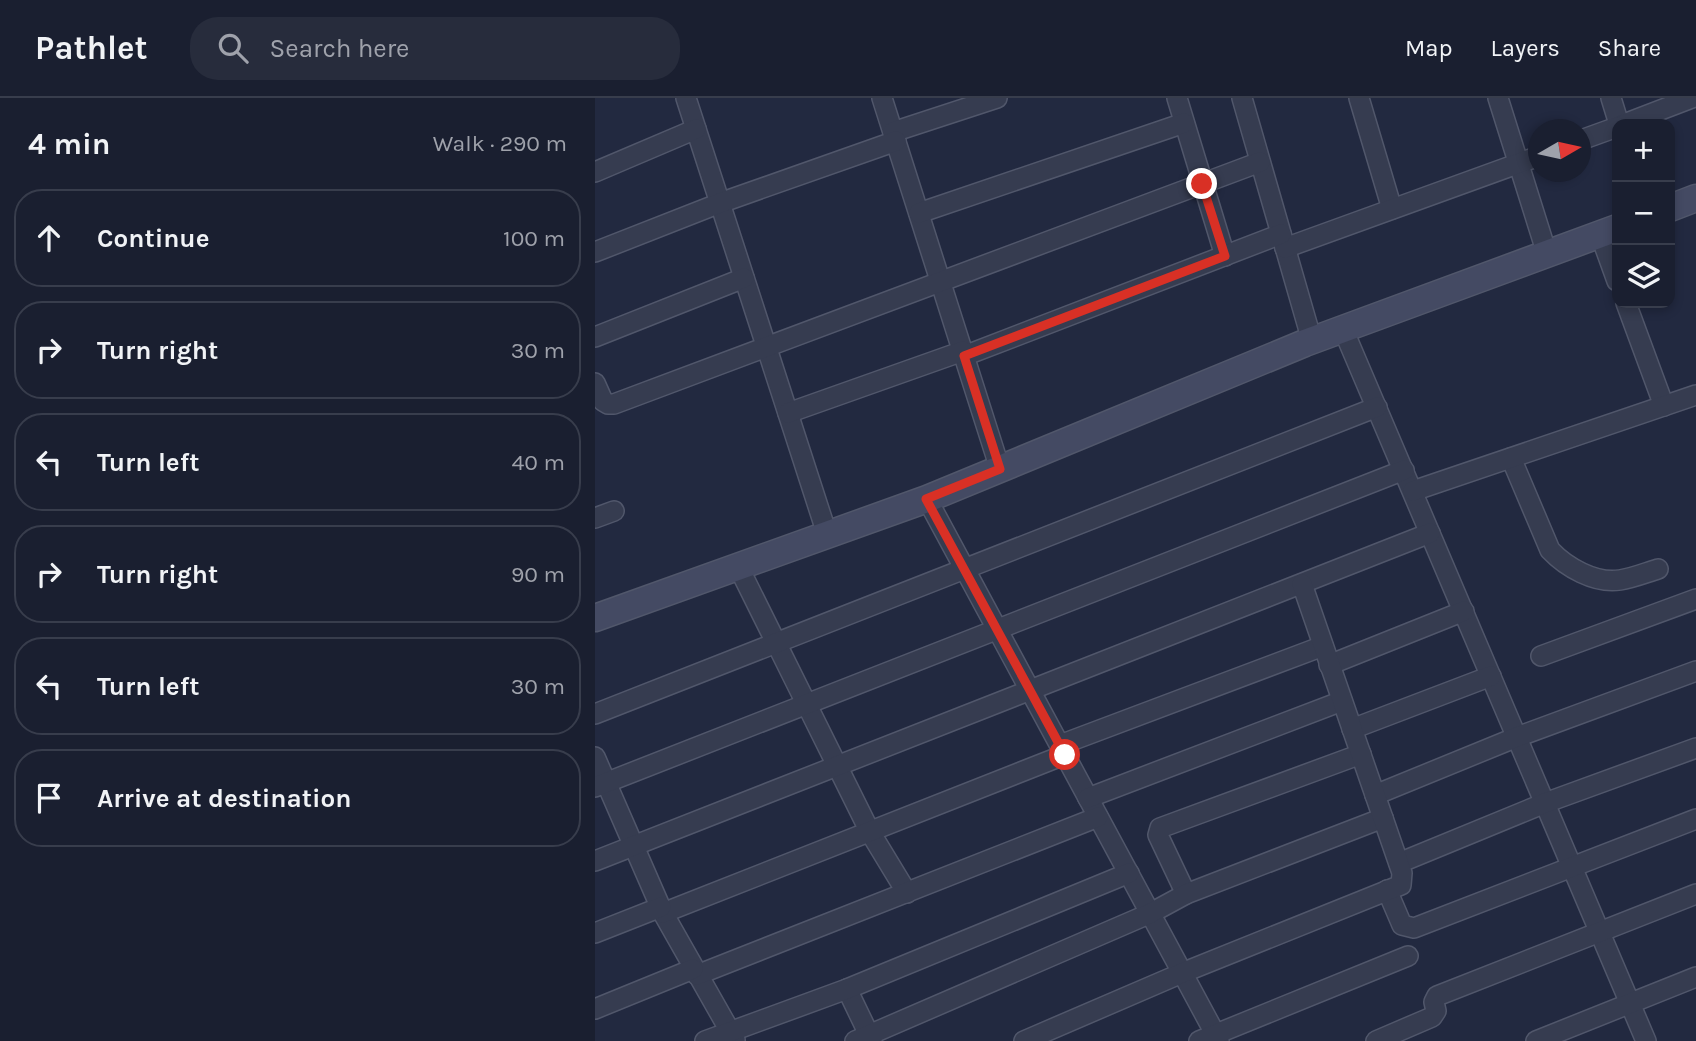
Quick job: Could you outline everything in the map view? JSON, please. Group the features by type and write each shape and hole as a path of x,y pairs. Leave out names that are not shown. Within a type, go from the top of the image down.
{"street":[{"path":"686,98 827,534"},
{"path":"882,98 1000,469"},
{"path":"595,252 997,98"},
{"path":"1177,98 1225,256"},
{"path":"1242,98 1312,341"},
{"path":"1361,98 1392,209"},
{"path":"1498,98 1547,254"},
{"path":"1611,98 1618,119"},
{"path":"1636,119 1692,98"},
{"path":"919,213 1184,124"},
{"path":"1591,136 1612,128"},
{"path":"595,172 696,129"},
{"path":"787,413 964,353 1225,256 1392,209 1528,159"},
{"path":"595,383 603,401 614,404 1260,162"},
{"path":"1675,206 1696,198"},
{"path":"595,618 926,499 1312,341 1608,231 1612,253"},
{"path":"595,337 744,278"},
{"path":"1628,308 1664,406"},
{"path":"1343,329 1646,1041"},
{"path":"1413,491 1696,395"},
{"path":"595,714 1377,407"},
{"path":"1511,458 1550,550 1558,558 1598,579 1621,580 1658,569"},
{"path":"601,785 1404,470"},
{"path":"926,499 1151,913 1182,973 1211,1039 1408,956"},
{"path":"595,518 614,511"},
{"path":"595,861 1430,533"},
{"path":"738,566 870,832 907,893"},
{"path":"1024,1041 1401,884 1403,880 1399,863 1302,584"},
{"path":"1541,656 1696,599"},
{"path":"1329,665 1464,611"},
{"path":"595,933 870,832 1062,750 1323,646"},
{"path":"1375,795 1517,737 1696,671"},
{"path":"1352,729 1491,676"},
{"path":"1088,798 1342,701"},
{"path":"1399,863 1545,803 1696,748"},
{"path":"1186,894 1158,835 1160,828 1361,754"},
{"path":"595,757 601,785 634,846 662,910 733,1036"},
{"path":"595,1009 907,893 1098,817"},
{"path":"847,989 865,1039 1151,913 1186,894 1383,818"},
{"path":"1387,890 1402,925 1414,928 1696,820"},
{"path":"705,1041 733,1036 1129,873"},
{"path":"1376,1041 1431,1017 1436,1012 1434,1002 1437,996 1696,894"},
{"path":"1536,1041 1696,977"}],"route":[{"path":"1065,755 926,499 1000,469 964,356 1225,256 1202,184"}]}
